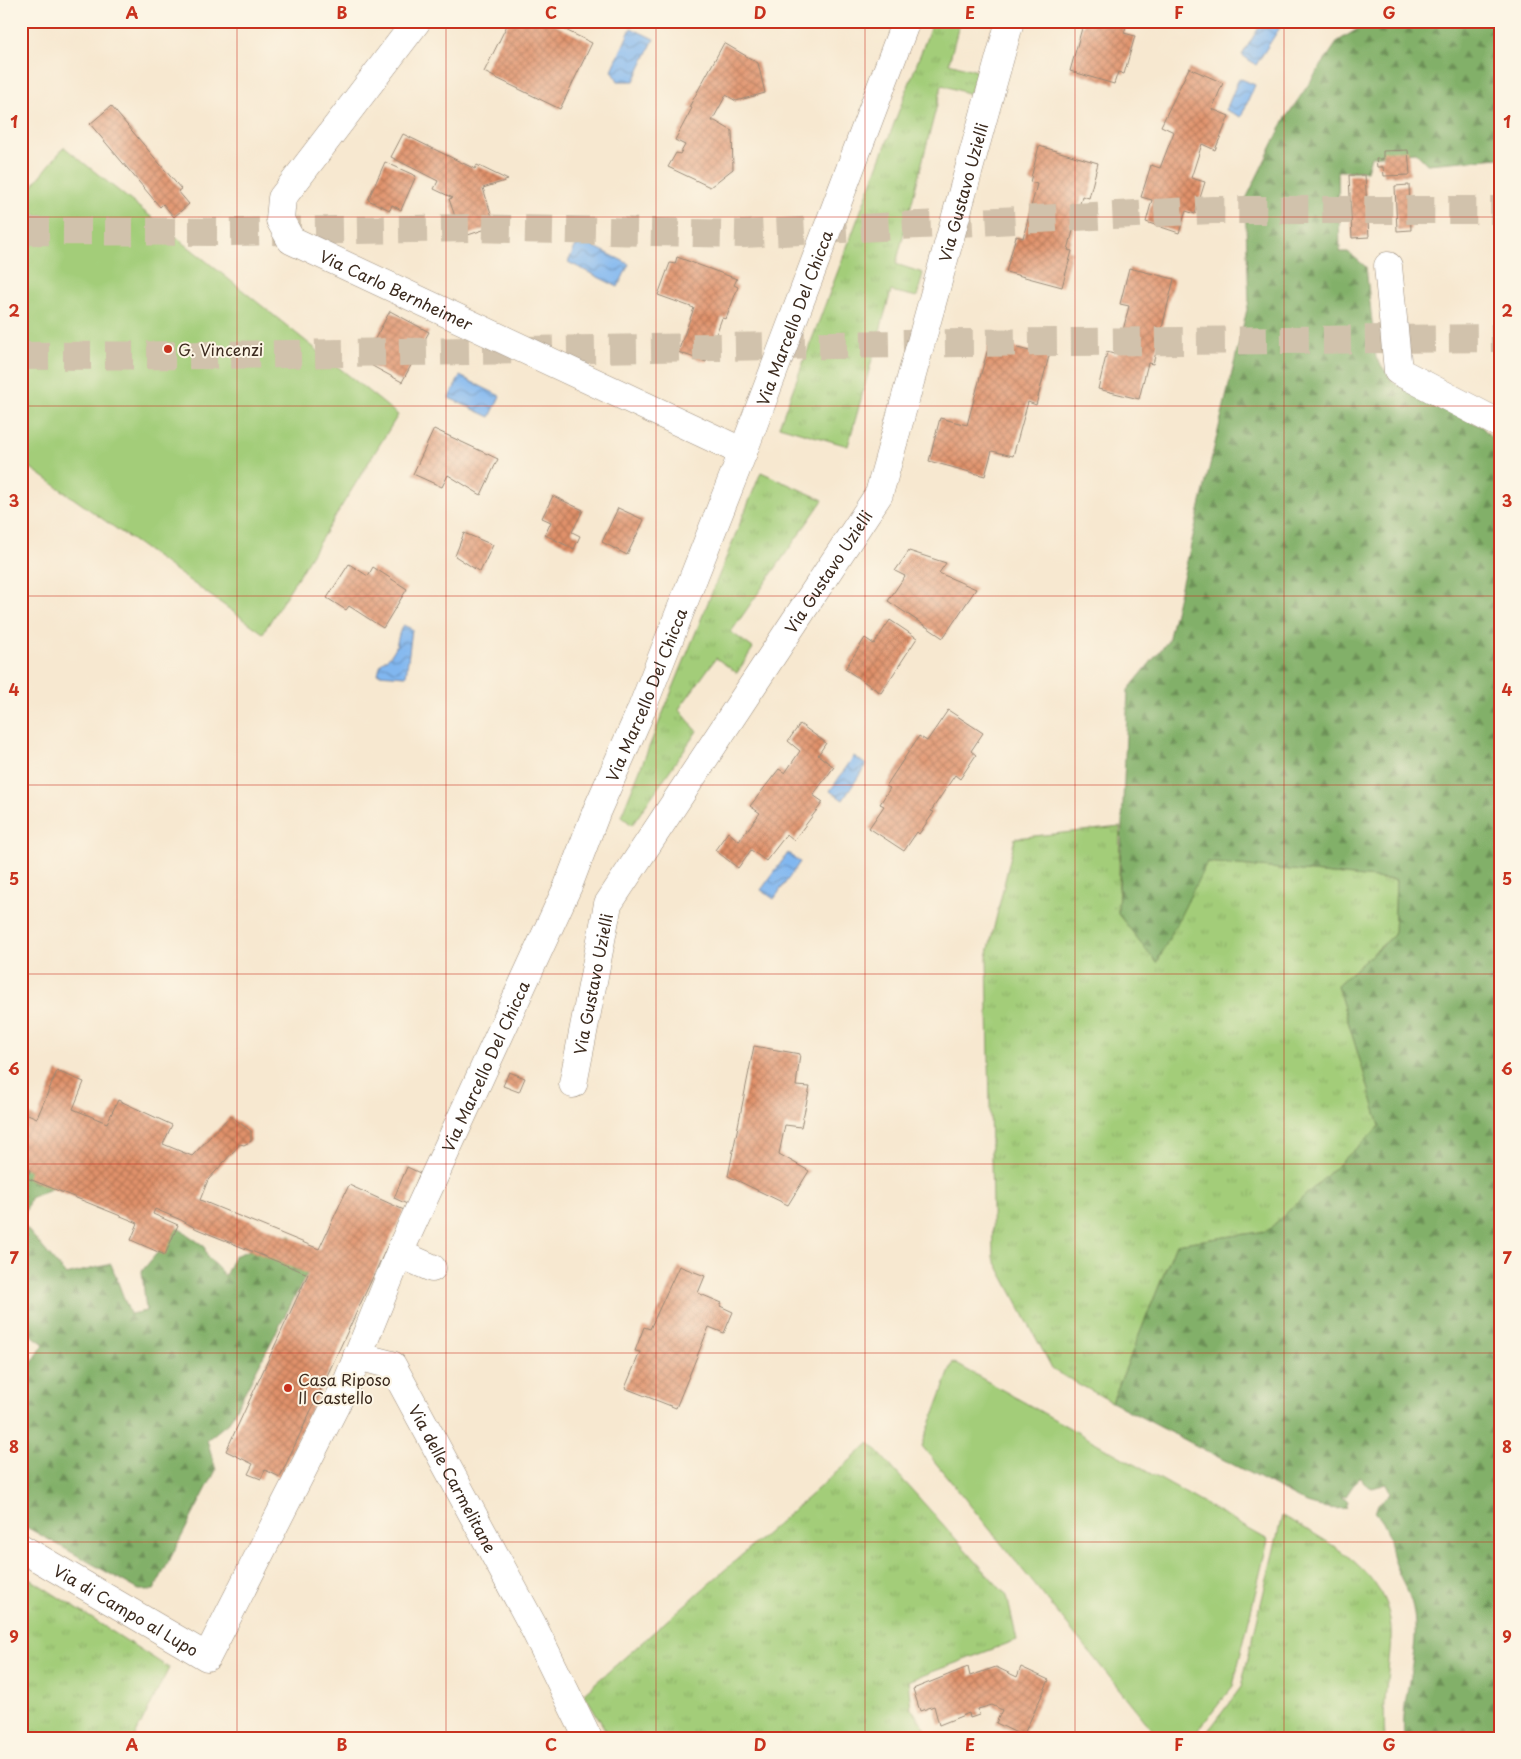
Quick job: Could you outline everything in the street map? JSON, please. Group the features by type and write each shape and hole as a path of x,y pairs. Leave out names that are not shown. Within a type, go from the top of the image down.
{"street":[{"name":"Via Carlo Bernheimer","path":"417,21 282,198 280,220 291,240 743,452"},
{"name":"Via Marcello Del Chicca","path":"357,1356 400,1254 568,886 597,810 640,713 743,452 906,21"},
{"name":"Via Gustavo Uzielli","path":"573,1084 608,904 879,494 1010,21"},
{"path":"1388,266 1398,371 1500,424"},
{"path":"568,886 608,904"},
{"path":"400,1254 432,1268"},
{"name":"Via di Campo al Lupo","path":"21,1548 207,1657 346,1385 357,1356"},
{"name":"Via delle Carmelitane","path":"357,1356 392,1365 532,1624 588,1738"}],"green space":[{"path":"933,21 960,21 949,63 977,71 970,94 942,85 896,264 923,273 917,297 891,291 848,446 779,426"},
{"path":"1371,21 1500,21 1500,158 1427,164 1415,152 1371,156 1367,171 1338,171 1340,252 1348,252 1366,267 1376,358 1394,383 1482,427 1500,447 1500,522 1495,523 1500,543 1500,1738 1404,1738 1405,1706 1415,1641 1415,1624 1412,1602 1394,1562 1384,1524 1375,1513 1378,1504 1390,1494 1387,1484 1372,1488 1359,1477 1346,1496 1341,1497 1348,1501 1346,1508 1321,1507 1307,1503 1112,1402 1176,1244 1267,1231 1380,1126 1337,985 1394,935 1396,880 1207,862 1157,963 1118,914 1128,690 1168,641 1249,301 1245,201 1285,119 1338,41"},
{"name":"G. Vincenzi","path":"64,147 398,415 263,633 21,461 21,200"},
{"path":"761,472 823,500 731,632 753,648 737,673 716,658 679,709 697,731 632,825 621,816"},
{"path":"1120,827 1118,914 1207,862 1396,880 1394,935 1337,985 1380,1126 1267,1231 1176,1244 1112,1402 1053,1370 993,1257 987,957 1015,838"},
{"path":"21,1150 53,1188 30,1198 22,1223 66,1275 111,1264 130,1314 146,1311 142,1271 178,1228 204,1246 207,1256 225,1276 234,1256 290,1235 309,1270 229,1422 207,1440 216,1470 154,1590 139,1590 21,1524 21,1380 44,1344 22,1328 21,1330"},
{"path":"953,1362 1268,1540 1233,1686 1192,1738 1159,1738 922,1446"},
{"path":"870,1443 1007,1596 1017,1640 908,1681 911,1708 932,1738 610,1738 584,1693"},
{"path":"1282,1516 1339,1549 1371,1579 1382,1596 1389,1616 1391,1639 1385,1701 1385,1738 1203,1738 1241,1687"},
{"path":"21,1573 169,1668 134,1738 21,1738"}],"water":[{"path":"1263,21 1284,21 1256,65 1242,55"},
{"path":"631,28 654,39 634,81 618,81 612,70"},
{"path":"1239,78 1255,85 1241,117 1226,110"},
{"path":"579,239 629,264 618,287 568,262"},
{"path":"460,376 500,396 490,417 449,398"},
{"path":"403,625 412,629 406,676 378,674 382,662 395,649"},
{"path":"854,756 866,765 843,800 830,791"},
{"path":"788,853 800,862 774,899 761,890"}],"building":[{"path":"509,21 547,21 592,43 560,109 484,72"},
{"path":"1084,21 1128,21 1124,33 1135,36 1124,74 1118,72 1114,84 1070,71"},
{"path":"724,43 758,63 765,93 736,101 726,95 712,121 732,131 733,169 710,187 668,167 676,153 680,154 685,145 675,140 692,108 689,107"},
{"path":"1189,68 1223,83 1212,109 1229,116 1215,150 1202,144 1191,178 1205,182 1195,214 1186,211 1179,233 1146,222 1152,200 1141,197 1151,165 1160,168 1174,132 1161,126"},
{"path":"111,106 181,189 178,191 189,204 174,217 163,204 160,207 90,124"},
{"path":"403,134 475,169 477,165 508,180 483,188 495,226 462,237 449,199 453,198 434,189 438,181 391,157"},
{"path":"1039,146 1098,163 1089,198 1082,196 1068,250 1072,251 1062,287 1006,272 1016,236 1023,238 1037,184 1030,182"},
{"path":"1408,150 1410,175 1384,176 1383,167 1377,167 1376,159 1383,159 1383,151"},
{"path":"385,162 416,176 401,210 392,205 390,210 368,200"},
{"path":"1349,175 1365,175 1369,237 1352,238"},
{"path":"1409,185 1411,230 1397,231 1395,186"},
{"path":"677,257 737,279 734,285 738,287 726,319 722,318 706,362 678,352 694,308 658,295 670,263 675,264"},
{"path":"1129,268 1174,279 1153,364 1148,363 1139,399 1098,389 1107,352 1117,355 1129,306 1120,304"},
{"path":"390,311 429,332 402,382 363,361"},
{"path":"990,341 1049,356 1036,405 1028,402 1013,456 992,451 985,476 929,461 940,418 967,425"},
{"path":"434,429 498,459 481,495 448,475 442,487 413,474"},
{"path":"553,496 583,510 572,532 580,536 574,549 545,535 551,522 542,518"},
{"path":"618,508 644,520 627,555 602,542"},
{"path":"464,533 493,545 480,572 455,556"},
{"path":"909,551 946,563 939,573 976,589 943,638 888,601 905,576 895,571"},
{"path":"349,564 368,576 373,567 407,589 383,628 349,606 346,610 327,598"},
{"path":"890,620 917,638 881,693 845,669 865,638 874,644"},
{"path":"948,710 983,733 971,751 976,755 960,779 955,775 931,811 934,812 919,834 917,832 904,851 869,828 884,806 880,804 890,788 886,786 919,736 927,741"},
{"path":"800,724 826,743 818,755 834,767 813,795 823,802 794,840 787,834 766,861 751,850 738,868 715,850 728,832 739,841 760,813 750,806 779,769 785,773 800,751 788,741"},
{"path":"754,1046 800,1054 796,1086 810,1087 801,1127 785,1125 779,1154 809,1171 788,1205 728,1176"},
{"path":"57,1071 84,1082 73,1109 107,1123 118,1100 172,1125 163,1144 192,1156 230,1116 251,1131 251,1141 244,1145 240,1144 208,1180 200,1200 319,1249 349,1185 404,1210 280,1477 265,1470 261,1479 248,1474 253,1464 226,1451 308,1274 197,1229 155,1209 153,1214 178,1225 165,1255 131,1240 138,1223 27,1178 30,1170 21,1167 21,1140 24,1133 21,1132 21,1118 23,1112 37,1118"},
{"path":"509,1072 525,1078 519,1092 503,1086"},
{"path":"407,1167 420,1173 407,1204 394,1198"},
{"path":"679,1266 705,1276 698,1293 722,1303 720,1306 733,1312 724,1333 709,1327 676,1408 625,1388 640,1352 635,1351 644,1327 650,1329"},
{"path":"968,1667 970,1676 996,1667 1017,1677 1021,1667 1049,1680 1023,1736 996,1723 1002,1710 992,1705 978,1709 979,1715 970,1718 969,1713 939,1725 934,1706 920,1711 913,1689"}],"tunnel":[{"path":"21,231 229,232 471,228 743,234 1213,210 1500,210"},
{"path":"21,356 221,355 960,343 1500,338"}],"place":[{"name":"G. Vincenzi","path":"168,349"},
{"name":"Casa Riposo Il Castello","path":"288,1388"}]}
